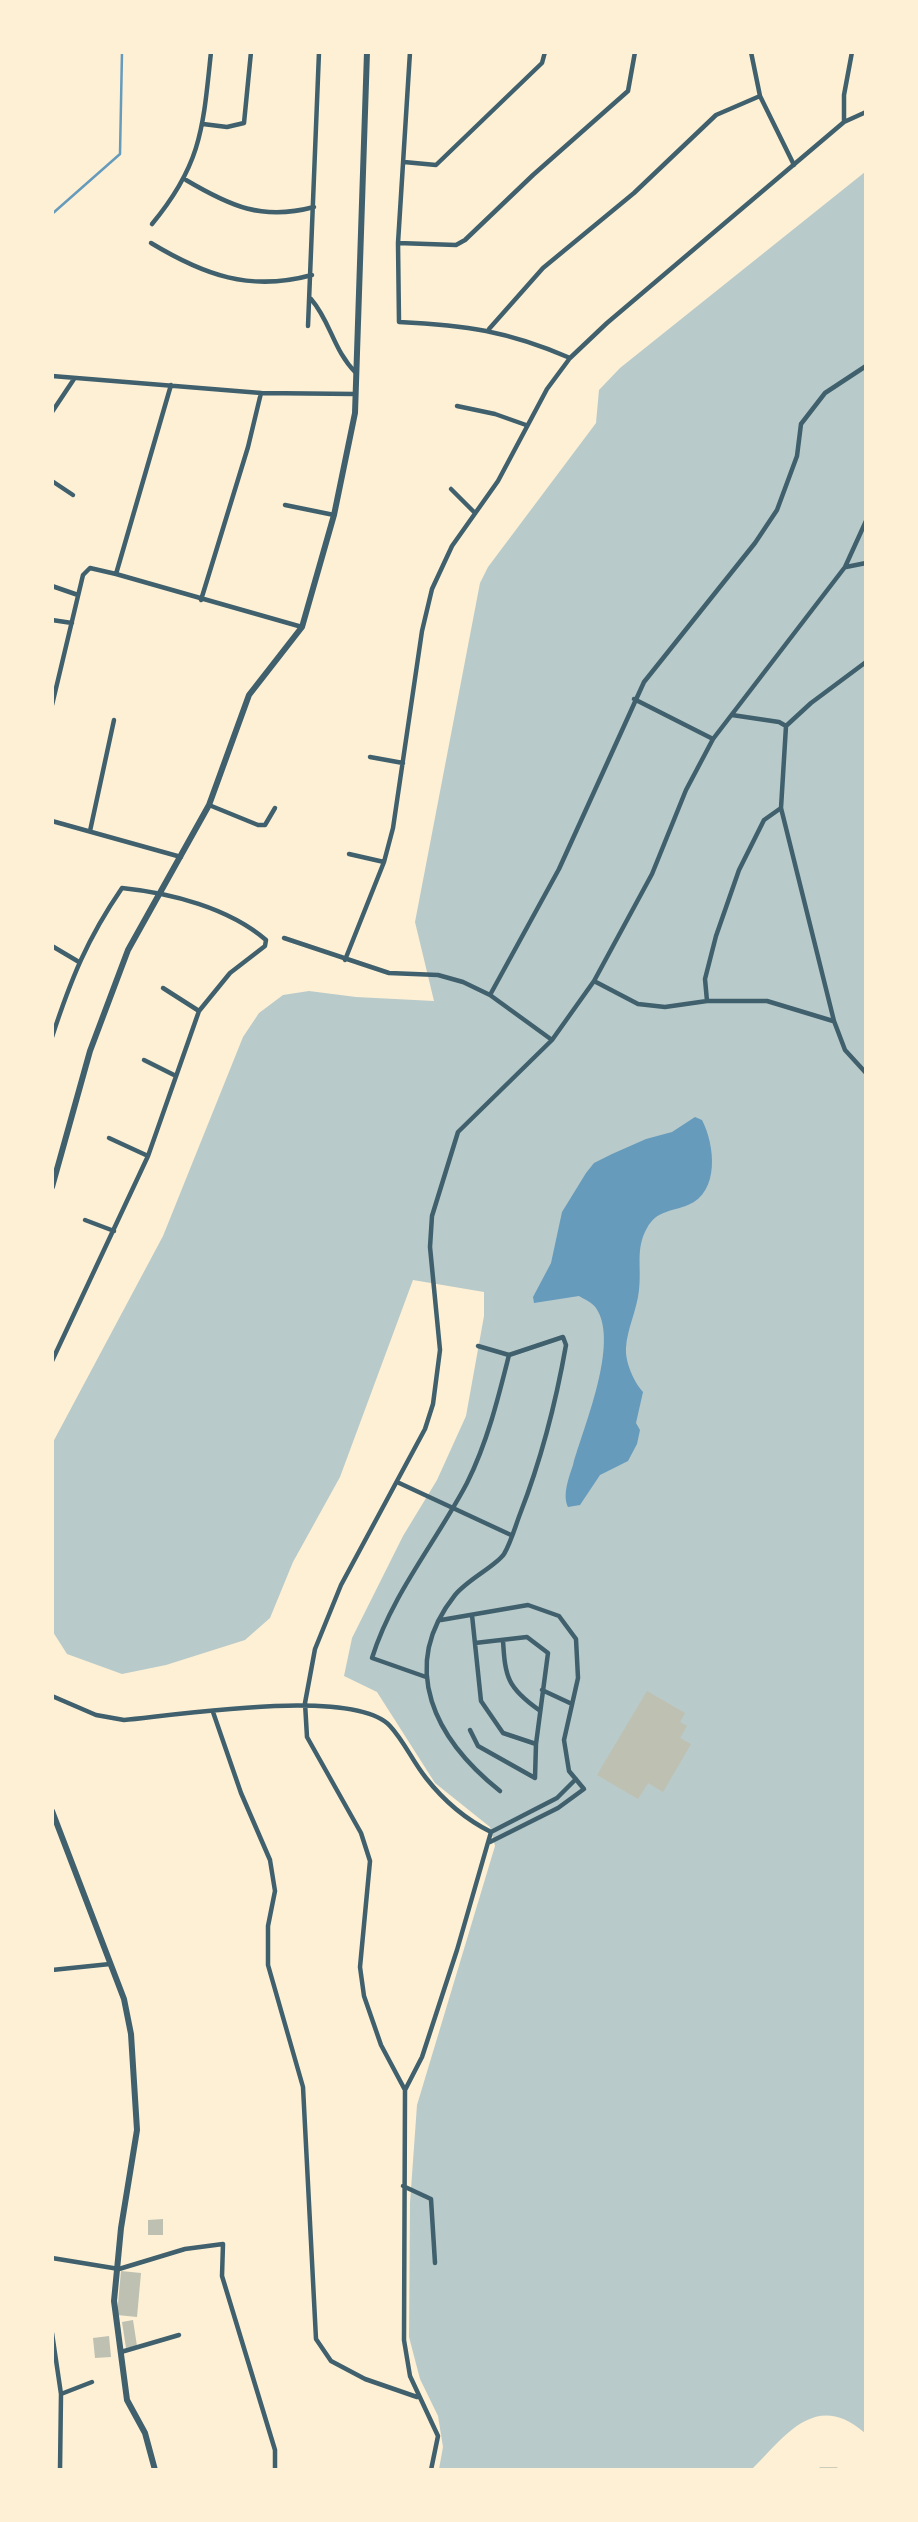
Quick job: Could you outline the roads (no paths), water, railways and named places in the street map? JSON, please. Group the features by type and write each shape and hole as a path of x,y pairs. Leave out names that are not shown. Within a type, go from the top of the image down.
{"street":[{"path":"152,224 186,180 203,124 211,52"},
{"path":"203,124 236,126 247,118 251,52"},
{"path":"308,326 319,52"},
{"path":"52,1186 94,1039 128,950 209,805 249,695 302,627 334,515 355,413 367,52"},
{"path":"410,52 398,243 399,322 462,324 489,329 536,343 570,358"},
{"path":"404,162 438,168 542,63 545,52"},
{"path":"398,243 456,245 465,240 533,174 628,92 635,52"},
{"path":"751,52 760,96 794,165"},
{"path":"844,122 844,95 852,52"},
{"path":"489,329 542,268 634,193 716,115 760,96"},
{"path":"345,960 384,862 393,828 422,631 432,589 452,546 498,481 526,425 570,358 844,122 866,112"},
{"path":"186,180 222,202 244,209 292,213 314,207"},
{"path":"151,243 182,261 216,275 251,282 284,282 312,275"},
{"path":"311,299 318,307 336,350 357,374"},
{"path":"490,995 559,869 634,699 732,569 755,543 777,510 797,456 800,424 825,393 866,366"},
{"path":"52,376 261,393 356,394"},
{"path":"52,412 74,379"},
{"path":"116,574 171,385"},
{"path":"201,600 248,447 261,393"},
{"path":"457,406 495,414 526,425"},
{"path":"52,481 73,495"},
{"path":"451,489 475,513"},
{"path":"285,505 334,515"},
{"path":"405,2090 381,2045 364,1996 360,1967 370,1861 361,1833 307,1737 305,1703 315,1649 336,1598 425,1429 433,1404 440,1350 430,1247 432,1216 458,1132 552,1040 594,981 652,874 686,790 713,739 845,567 866,521"},
{"path":"845,567 866,563"},
{"path":"52,705 78,595 87,569 116,574 302,627"},
{"path":"52,586 78,595"},
{"path":"52,620 72,623"},
{"path":"866,662 811,703 786,726 781,808 834,1021 845,1050 866,1073"},
{"path":"634,699 713,739"},
{"path":"732,715 779,722 786,726"},
{"path":"90,831 114,720"},
{"path":"370,757 403,762"},
{"path":"209,805 258,825 265,825 275,808"},
{"path":"707,1001 705,979 739,870 764,820 781,808"},
{"path":"52,821 181,857"},
{"path":"349,854 384,862"},
{"path":"52,1037 55,1023 94,928 122,888 160,892 246,923 266,940 265,946 230,973 199,1011 148,1156 52,1362"},
{"path":"284,938 389,973 438,975 463,982 490,995 552,1040"},
{"path":"52,946 79,962"},
{"path":"594,981 638,1004 665,1007 707,1001 767,1001 834,1021"},
{"path":"163,988 199,1011"},
{"path":"144,1060 176,1076"},
{"path":"109,1138 148,1156"},
{"path":"85,1220 114,1231"},
{"path":"478,1346 509,1355 563,1337 566,1345 533,1480 503,1556 472,1577 454,1596 427,1647 426,1677 435,1709 453,1746 500,1791"},
{"path":"426,1677 372,1658 395,1604 453,1508 487,1438 509,1355"},
{"path":"397,1482 511,1535"},
{"path":"440,1620 528,1605 559,1616 576,1639 578,1678 564,1740 569,1771 584,1789 558,1808 490,1842"},
{"path":"472,1615 481,1701 503,1733 536,1744"},
{"path":"470,1730 478,1746 535,1778 536,1744 548,1653 527,1637 475,1643"},
{"path":"503,1640 504,1666 513,1691 540,1710"},
{"path":"542,1690 572,1704"},
{"path":"52,1696 96,1715 124,1720 305,1703 356,1711 389,1724 427,1779 464,1818 491,1832"},
{"path":"213,1712 241,1793 270,1860 275,1891 268,1926 268,1965 303,2087 316,2339 331,2361 365,2379 417,2397"},
{"path":"491,1832 557,1798 576,1779"},
{"path":"52,1811 124,1999 131,2034 137,2130 121,2228 120,2269 114,2301 127,2400 145,2433 155,2469"},
{"path":"431,2469 438,2437 417,2397 410,2376 404,2340 405,2090 422,2057 491,1832"},
{"path":"52,1970 111,1964"},
{"path":"403,2186 431,2199 435,2263"},
{"path":"52,2258 120,2269 185,2249 223,2244 222,2276 275,2449 275,2469"},
{"path":"52,2333 61,2394 60,2469"},
{"path":"121,2352 178,2335"},
{"path":"61,2394 92,2382"},
{"path":"820,2469 837,2469"}],"water":[{"path":"695,1117 702,1120 712,1154 710,1179 706,1190 688,1205 655,1218 641,1243 639,1290 626,1348 631,1372 643,1392 636,1423 640,1430 637,1444 628,1461 600,1475 580,1505 568,1507 567,1486 602,1363 602,1323 595,1306 579,1296 534,1303 533,1297 551,1263 562,1212 594,1163 646,1139 672,1132"}],"waterway":[{"path":"52,214 120,154 122,52"}]}
